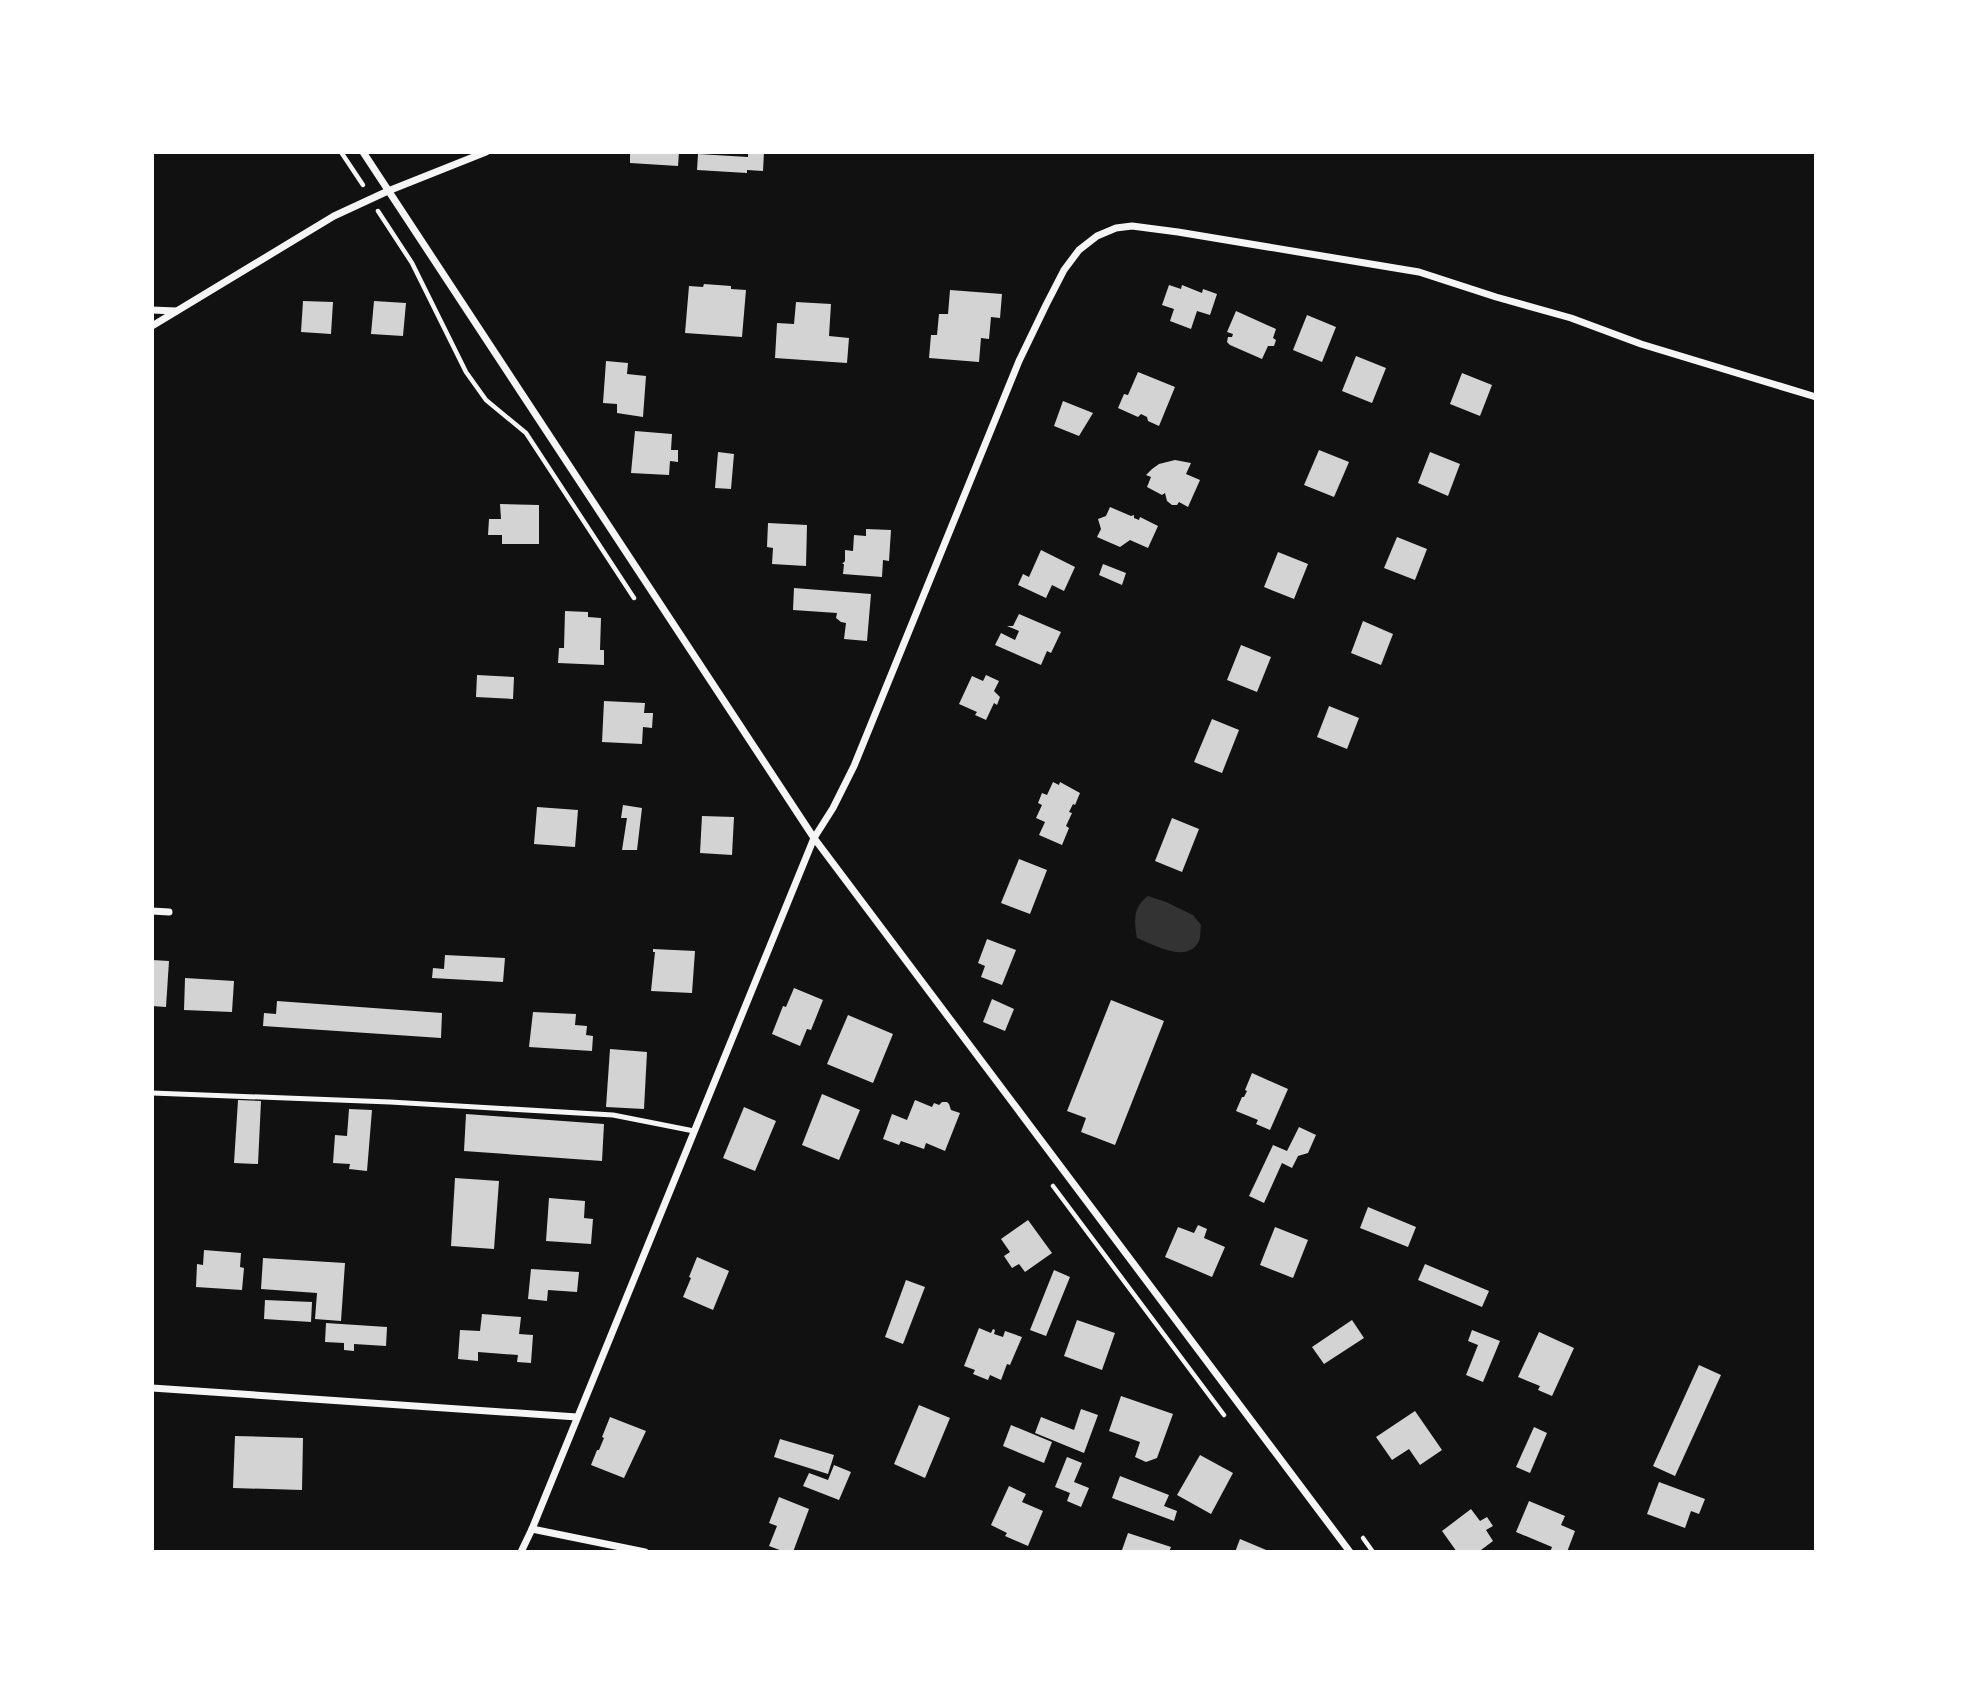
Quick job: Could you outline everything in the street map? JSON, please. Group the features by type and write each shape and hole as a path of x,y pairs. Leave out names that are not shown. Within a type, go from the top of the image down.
{"street":[{"path":"363,152 814,838 1350,1552"},
{"path":"152,326 334,216 486,152"},
{"path":"521,1552 814,838 834,808 854,766 1024,350 1064,270 1079,250 1097,236 1115,228 1132,226 1419,272 1816,397"},
{"path":"152,310 177,311"},
{"path":"152,911 169,912"},
{"path":"152,1388 578,1417"},
{"path":"532,1529 645,1552"}],"lane":[{"path":"152,1093 390,1102 613,1115 694,1131"}],"path":[{"path":"341,152 366,190"},
{"path":"1361,1536 1373,1552"}],"shaded area":[{"path":"1148,896 1193,915 1201,925 1200,939 1194,948 1186,952 1170,951 1137,938 1136,914"}],"building":[{"path":"630,152 679,152 678,166 630,163"},
{"path":"748,152 764,152 763,171 747,170 747,173 697,170 698,154 748,157"},
{"path":"704,284 746,290 742,337 685,333 689,286 703,287"},
{"path":"1169,285 1181,289 1182,285 1202,293 1203,289 1217,294 1210,315 1197,311 1191,329 1170,321 1174,309 1162,305"},
{"path":"950,290 1002,294 1000,318 991,317 989,339 981,338 979,362 929,358 931,335 937,335 939,314 948,314"},
{"path":"303,301 333,302 331,334 301,332"},
{"path":"374,301 406,303 403,336 371,334"},
{"path":"796,302 831,304 829,336 849,338 847,363 775,358 777,323 794,324"},
{"path":"1236,311 1276,329 1274,346 1268,346 1262,359 1227,342 1228,337 1233,334 1227,332"},
{"path":"1307,315 1336,327 1322,362 1293,350"},
{"path":"1356,356 1386,368 1372,403 1342,391"},
{"path":"606,361 628,363 627,374 646,376 643,417 617,413 617,404 603,403"},
{"path":"1138,372 1175,387 1159,426 1141,414 1138,417 1118,408 1124,394 1128,395"},
{"path":"1462,373 1492,385 1480,416 1450,404"},
{"path":"1063,401 1093,413 1079,436 1054,426"},
{"path":"635,431 672,434 671,450 678,450 678,462 670,461 669,475 631,473"},
{"path":"1319,450 1349,462 1334,497 1304,485"},
{"path":"718,452 734,454 731,489 715,488"},
{"path":"1430,452 1460,464 1448,496 1418,483"},
{"path":"1175,460 1191,463 1186,474 1200,480 1188,507 1179,502 1172,505 1167,501 1165,493 1162,495 1147,487 1151,477 1146,475 1152,469 1159,464"},
{"path":"500,504 539,505 539,544 502,544 502,535 488,535 489,519 501,519"},
{"path":"1110,507 1158,526 1148,548 1130,540 1120,547 1097,537 1101,529 1098,519 1106,516"},
{"path":"768,523 807,525 806,566 772,564 773,548 767,547"},
{"path":"866,529 891,530 889,561 883,560 882,577 843,574 845,550 853,551 854,535 866,536"},
{"path":"1397,537 1427,549 1415,580 1384,568"},
{"path":"1041,550 1075,567 1064,591 1052,585 1046,598 1018,585 1023,574 1029,577"},
{"path":"1278,552 1308,564 1294,599 1264,587"},
{"path":"1103,564 1126,573 1122,585 1099,575"},
{"path":"794,588 871,594 867,641 844,639 846,623 836,618 837,613 793,610"},
{"path":"565,611 588,612 588,617 601,618 600,650 604,650 604,665 558,663 559,648 564,648"},
{"path":"1019,614 1061,632 1051,653 1047,651 1041,665 995,645 1001,633 1015,640 1019,631 1007,626 1013,626"},
{"path":"1363,621 1393,634 1381,665 1351,653"},
{"path":"1241,645 1271,657 1257,692 1227,680"},
{"path":"477,675 514,677 513,699 476,697"},
{"path":"986,675 999,681 994,691 1000,697 986,720 975,715 977,712 959,704 972,676 983,681"},
{"path":"604,701 645,703 644,713 653,713 652,728 643,727 642,744 602,742"},
{"path":"1329,706 1359,718 1347,749 1317,737"},
{"path":"1212,719 1239,730 1222,773 1194,762"},
{"path":"1053,782 1059,785 1060,782 1080,793 1069,812 1072,813 1066,826 1069,828 1062,845 1039,835 1045,822 1036,818 1042,805 1038,803 1042,793 1047,795"},
{"path":"623,805 642,808 637,850 622,850 627,818 621,818"},
{"path":"537,807 578,810 575,847 534,844"},
{"path":"702,816 734,817 732,855 700,853"},
{"path":"1172,818 1199,829 1182,872 1155,861"},
{"path":"1019,859 1047,870 1030,914 1001,903"},
{"path":"987,939 1016,950 1002,985 981,977 985,966 978,963"},
{"path":"653,949 695,951 692,993 651,991 655,952"},
{"path":"445,955 505,958 503,982 432,978 433,968 444,969"},
{"path":"152,960 169,961 166,1007 152,1006"},
{"path":"185,978 234,981 232,1012 184,1010"},
{"path":"794,988 823,1000 811,1030 807,1029 800,1046 772,1034 783,1006 786,1007"},
{"path":"992,999 1014,1009 1005,1031 983,1022"},
{"path":"1111,1000 1164,1021 1115,1145 1081,1132 1086,1118 1067,1111"},
{"path":"277,1001 442,1013 441,1038 263,1026 264,1013 276,1014"},
{"path":"533,1012 576,1014 575,1025 587,1026 586,1035 593,1036 592,1051 529,1047"},
{"path":"848,1015 893,1034 873,1083 827,1064"},
{"path":"610,1049 647,1052 644,1109 606,1107"},
{"path":"1252,1073 1288,1089 1270,1130 1256,1124 1258,1120 1236,1111 1247,1091 1245,1090"},
{"path":"822,1094 860,1110 839,1160 802,1145"},
{"path":"238,1100 261,1101 258,1164 234,1163"},
{"path":"915,1100 932,1107 934,1103 939,1105 947,1102 951,1110 960,1113 945,1151 926,1143 924,1149 901,1141 899,1145 883,1139 892,1114 907,1120"},
{"path":"744,1107 776,1121 755,1171 723,1158"},
{"path":"349,1109 372,1110 367,1171 349,1169 350,1164 333,1163 335,1135 347,1136"},
{"path":"466,1114 604,1124 602,1161 464,1151"},
{"path":"1299,1127 1316,1135 1308,1153 1298,1156 1292,1168 1282,1163 1264,1203 1249,1196 1273,1145 1287,1151"},
{"path":"455,1178 499,1181 494,1249 451,1246"},
{"path":"549,1198 585,1201 584,1218 593,1219 591,1244 546,1241"},
{"path":"1368,1207 1416,1227 1408,1247 1360,1228"},
{"path":"1028,1220 1052,1253 1025,1272 1019,1264 1012,1268 1004,1256 1010,1252 1001,1239"},
{"path":"1198,1225 1207,1229 1204,1238 1225,1247 1212,1277 1165,1257 1178,1227 1194,1233"},
{"path":"1275,1227 1308,1240 1293,1278 1260,1265"},
{"path":"204,1250 241,1253 240,1267 244,1268 242,1290 196,1287 197,1264 203,1265"},
{"path":"697,1257 729,1271 713,1310 683,1297"},
{"path":"263,1258 345,1263 341,1321 315,1319 317,1293 261,1289"},
{"path":"1425,1264 1489,1291 1482,1307 1418,1280"},
{"path":"531,1269 579,1272 577,1292 548,1290 547,1301 528,1299"},
{"path":"1054,1270 1070,1277 1046,1336 1030,1330"},
{"path":"906,1280 925,1287 903,1344 885,1337"},
{"path":"265,1300 312,1302 311,1322 264,1319"},
{"path":"482,1314 521,1317 519,1334 533,1335 531,1363 517,1362 518,1355 478,1352 478,1361 458,1359 460,1330 480,1331"},
{"path":"1077,1320 1115,1333 1102,1370 1064,1356"},
{"path":"1352,1320 1364,1338 1324,1364 1312,1347"},
{"path":"326,1323 387,1327 386,1346 354,1344 354,1351 344,1350 344,1343 325,1342"},
{"path":"979,1328 991,1333 993,1329 994,1334 1003,1337 1005,1331 1022,1337 1001,1380 990,1375 988,1380 973,1374 975,1370 964,1366"},
{"path":"1472,1330 1500,1341 1483,1382 1466,1375 1478,1345 1468,1341"},
{"path":"1539,1332 1574,1348 1552,1396 1538,1390 1540,1386 1518,1377"},
{"path":"1699,1365 1721,1375 1675,1476 1653,1466"},
{"path":"1121,1396 1173,1414 1157,1458 1146,1462 1135,1457 1140,1442 1109,1431"},
{"path":"919,1405 950,1418 925,1478 894,1464"},
{"path":"1081,1409 1098,1415 1084,1453 1035,1433 1041,1417 1074,1430"},
{"path":"1415,1411 1442,1450 1420,1465 1409,1449 1392,1460 1376,1437"},
{"path":"610,1417 646,1431 624,1478 591,1465 604,1438 602,1437"},
{"path":"1011,1425 1052,1442 1044,1463 1003,1446"},
{"path":"1534,1427 1547,1433 1530,1473 1516,1467"},
{"path":"235,1436 303,1438 302,1490 233,1488"},
{"path":"780,1439 834,1455 828,1474 774,1457"},
{"path":"1200,1455 1233,1473 1211,1514 1177,1495"},
{"path":"1067,1457 1082,1463 1074,1482 1089,1488 1081,1507 1067,1501 1070,1493 1055,1487"},
{"path":"834,1465 851,1472 839,1500 803,1486 809,1473 828,1480"},
{"path":"1120,1476 1169,1495 1164,1506 1177,1511 1174,1521 1112,1498"},
{"path":"1659,1482 1705,1499 1699,1514 1691,1511 1685,1528 1647,1514"},
{"path":"1009,1486 1026,1494 1022,1502 1043,1511 1028,1546 1005,1536 1007,1533 991,1525"},
{"path":"779,1497 809,1509 793,1552 769,1546 777,1526 769,1523"},
{"path":"1529,1501 1565,1516 1561,1525 1575,1531 1567,1552 1550,1552 1552,1547 1516,1532"},
{"path":"1471,1509 1480,1521 1487,1517 1493,1526 1486,1530 1493,1541 1481,1550 1482,1552 1457,1552 1442,1531"},
{"path":"1128,1533 1171,1547 1169,1552 1127,1552 1122,1550"},
{"path":"1240,1539 1271,1552 1235,1552"}]}
